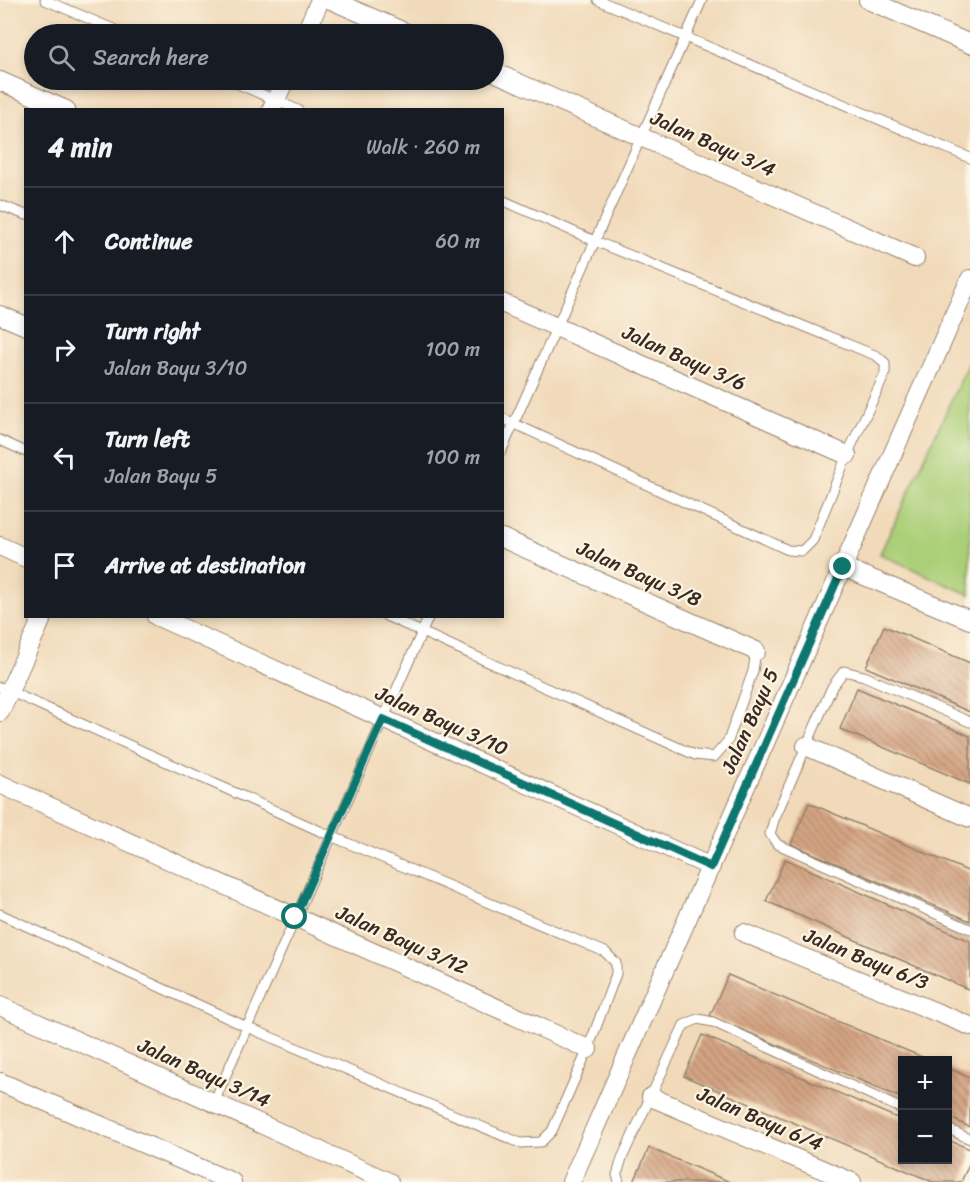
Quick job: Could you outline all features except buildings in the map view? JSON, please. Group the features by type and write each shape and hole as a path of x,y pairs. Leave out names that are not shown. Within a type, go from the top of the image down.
{"street":[{"path":"309,24 320,0"},
{"path":"331,0 386,24"},
{"path":"868,0 970,44"},
{"name":"Jalan Bayu 3/4","path":"504,76 915,258"},
{"path":"0,81 61,108"},
{"path":"273,104 280,90"},
{"name":"Jalan Bayu 5","path":"572,1182 970,279"},
{"name":"Jalan Bayu 3/6","path":"504,304 847,455"},
{"path":"0,315 24,325"},
{"name":"Jalan Bayu 3/8","path":"504,539 756,651"},
{"path":"0,546 24,557"},
{"path":"843,567 970,620"},
{"path":"0,712 4,689 42,618"},
{"name":"Jalan Bayu 3/10","path":"160,618 711,867"},
{"path":"806,746 970,818"},
{"name":"Jalan Bayu 3/12","path":"0,784 588,1049"},
{"name":"Jalan Bayu 6/3","path":"744,933 970,1026"},
{"name":"Jalan Bayu 3/14","path":"0,1006 390,1182"},
{"path":"0,1082 232,1182"},
{"name":"Jalan Bayu 6/4","path":"651,1097 852,1182"}],"lane":[{"path":"45,0 101,24"},
{"path":"598,0 970,158"},
{"path":"504,446 702,0"},
{"path":"248,90 273,104 290,108"},
{"path":"504,202 595,242 877,356 885,363 885,374 847,455 813,540 802,551 788,550 504,419"},
{"path":"0,205 24,214"},
{"path":"0,440 24,451"},
{"path":"390,618 421,634 695,755 714,757 728,741 753,671 756,651"},
{"path":"214,1102 428,618"},
{"path":"970,722 864,676 844,671 832,687 770,834 777,844 970,928"},
{"path":"0,914 247,1027 520,1143 541,1142 552,1131 588,1049 616,974 616,963 605,952 331,836 4,689"},
{"path":"619,1182 617,1175 622,1158 684,1025 698,1019 712,1022 898,1107"},
{"path":"952,1131 970,1139"}],"green space":[{"path":"970,360 970,595 880,554"}],"route":[{"path":"295,917 383,719 711,867 843,567"}]}
